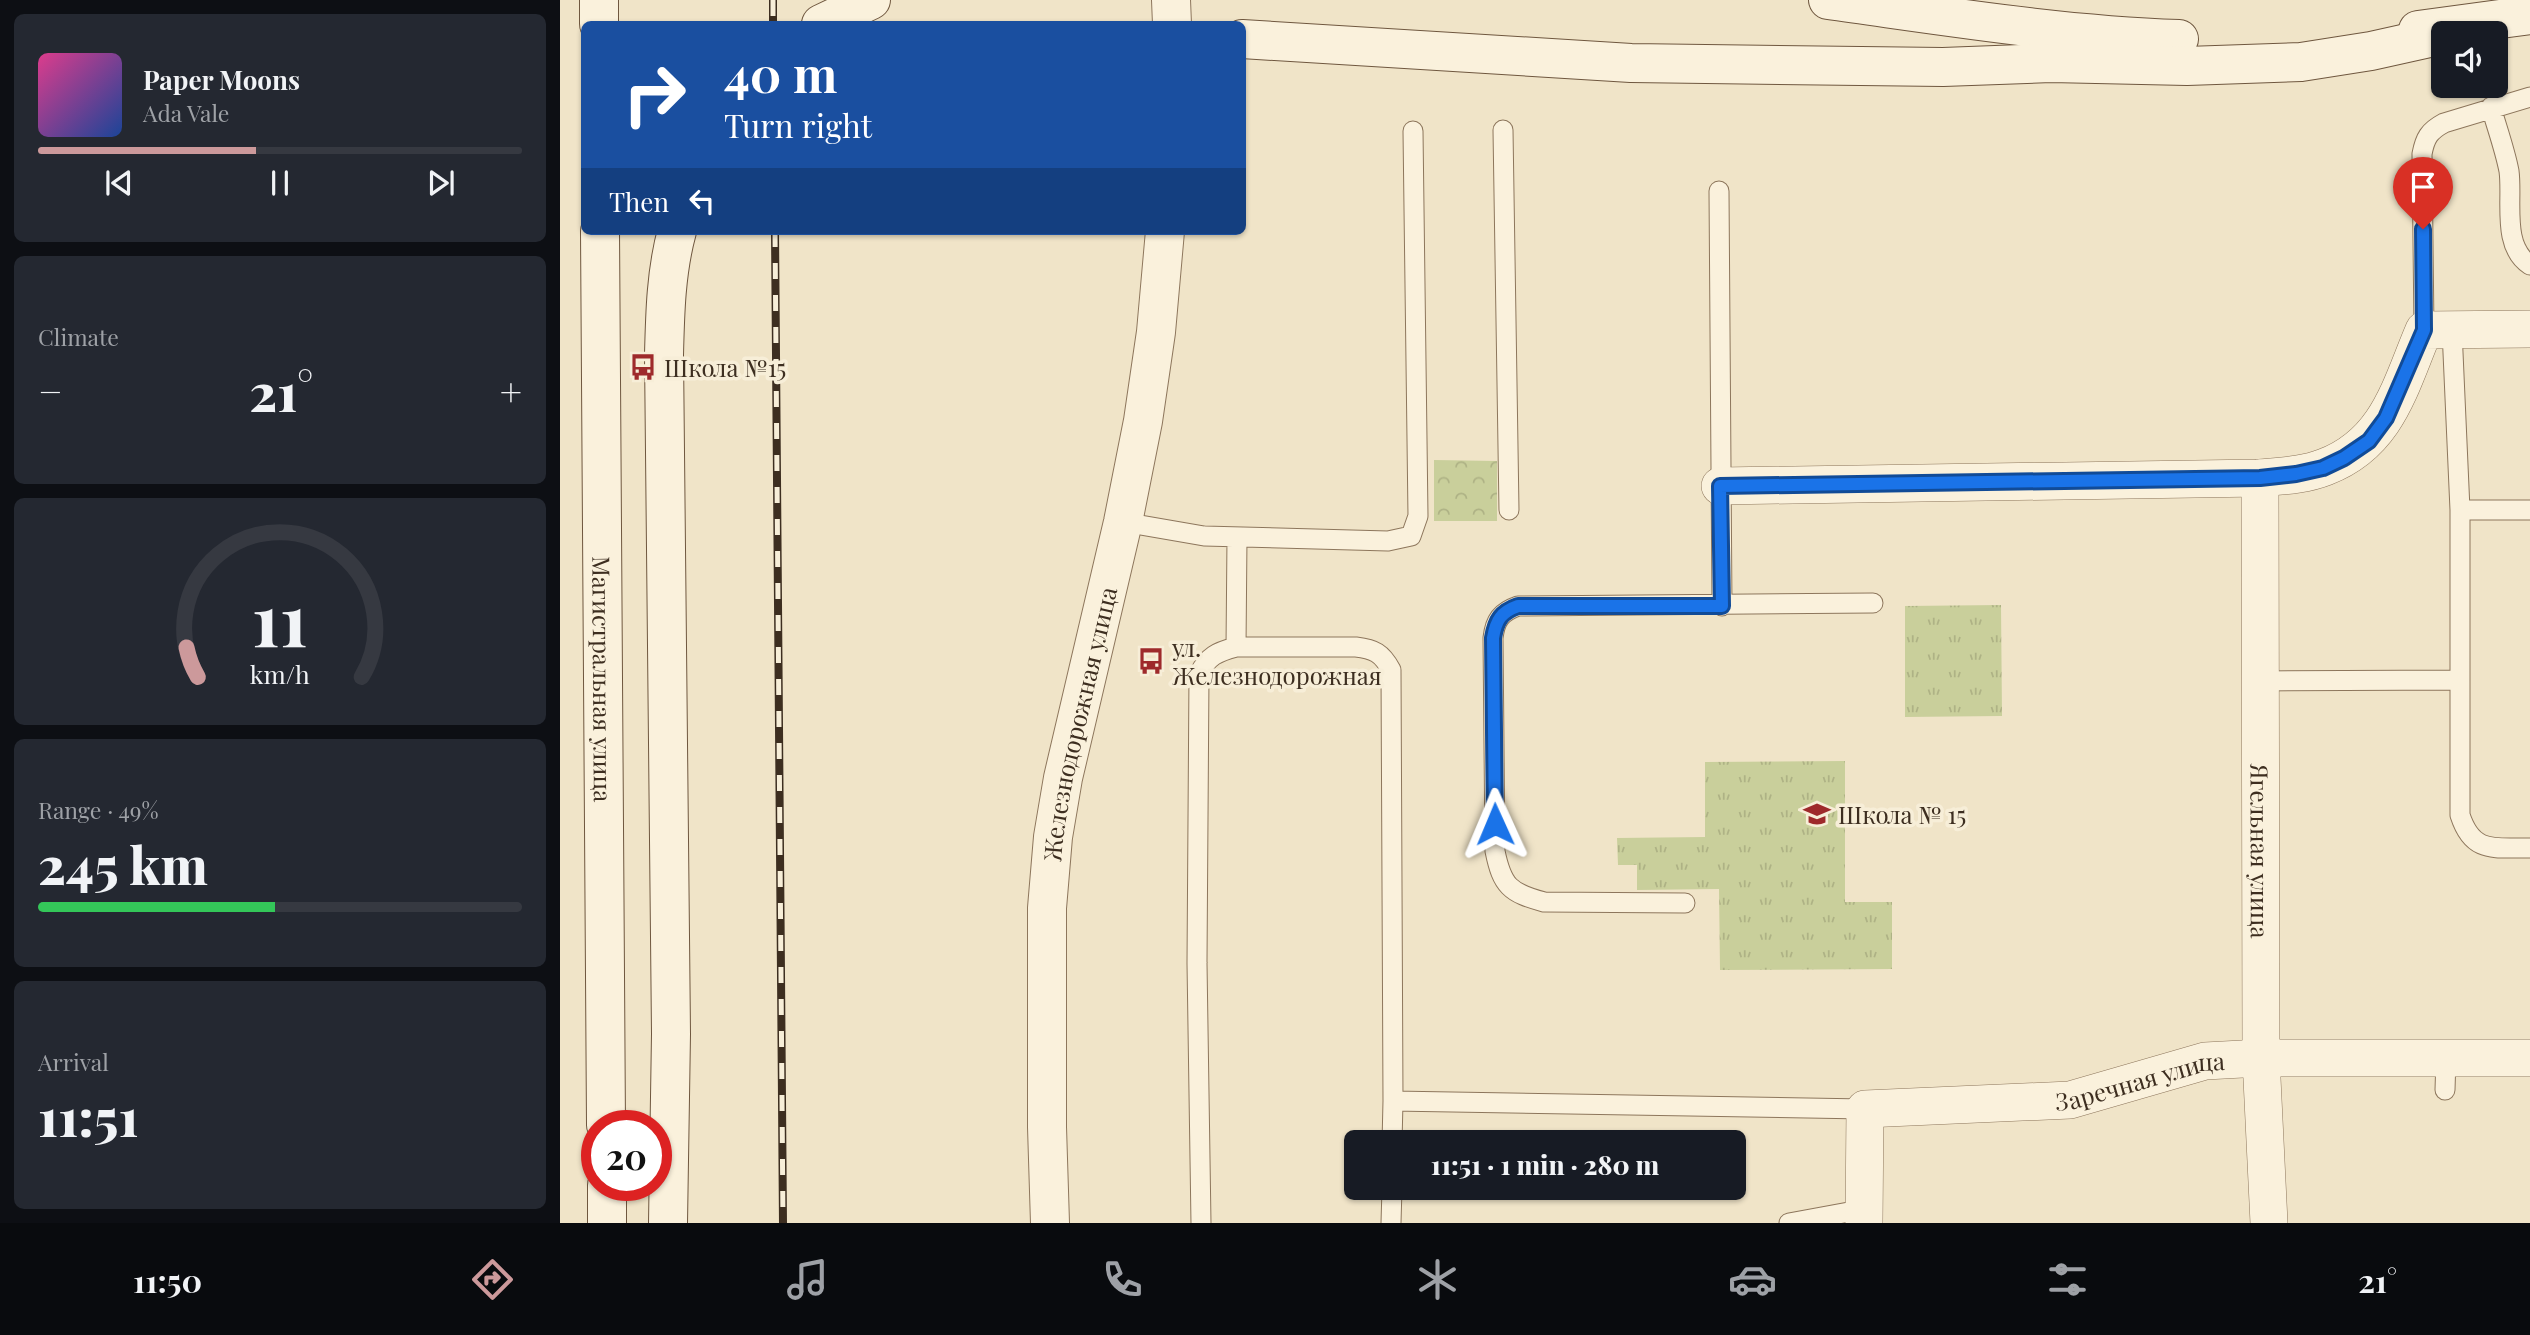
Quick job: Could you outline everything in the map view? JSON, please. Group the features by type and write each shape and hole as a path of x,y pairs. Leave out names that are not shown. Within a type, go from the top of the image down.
{"main road":[{"path":"599,0 599,21"},
{"path":"827,21 871,0"},
{"path":"1171,0 1172,21"},
{"path":"1828,0 2043,30 2118,37 2205,40 2281,40 2369,34 2523,17"},
{"path":"2504,21 2523,17"},
{"path":"1246,39 1630,64 1943,67 2050,63 2187,66 2301,62 2371,51 2431,37"},
{"name":"Магистральная улица","path":"600,235 606,1110"},
{"path":"668,1223 671,1034 664,355 666,298 671,251 676,235"},
{"name":"Железнодорожная улица","path":"1050,1223 1047,908 1053,837 1063,778 1123,522 1143,421 1156,332 1165,235"},
{"path":"607,1201 607,1223"}],"street":[{"path":"1720,486 2260,478 2296,474 2323,468 2369,441 2386,418 2438,330 2530,329"},
{"name":"Ягельная улица","path":"2260,478 2261,1058 2269,1223"},
{"name":"Заречная улица","path":"1865,1109 2070,1100 2204,1061 2261,1058 2446,1074 2530,1058"},
{"path":"1864,1216 1865,1109"}],"lane":[{"path":"2530,97 2444,123 2425,138 2422,153 2438,330 2460,510 2460,815 2466,832 2478,843 2490,847 2530,848"},
{"path":"2491,107 2508,168 2514,242 2519,255 2530,265"},
{"path":"1503,130 1509,510"},
{"path":"1123,522 1204,536 1237,538 1388,541 1411,536 1418,516 1413,131"},
{"path":"1719,191 1722,606"},
{"path":"2460,510 2530,510"},
{"path":"1236,647 1237,538"},
{"path":"1685,903 1544,902 1521,896 1506,885 1498,869 1495,851 1493,638 1495,625 1503,612 1518,606 1874,603"},
{"path":"1201,1223 1199,674 1214,653 1236,647 1356,647 1374,649 1385,659 1391,670 1392,1130"},
{"path":"2261,681 2460,680"},
{"path":"1393,1101 1865,1109"},
{"path":"1391,1223 1392,1200"},
{"path":"1789,1223 1864,1216"}],"green space":[{"path":"1434,460 1497,461 1497,521 1434,521"},
{"path":"2001,605 2002,716 1905,717 1905,606"},
{"path":"1845,761 1845,902 1892,902 1892,969 1720,970 1719,889 1637,890 1637,865 1618,865 1617,838 1705,837 1705,762"}],"railway":[{"path":"773,0 773,21"},
{"path":"775,235 783,1223"}],"place":[{"name":"Школа №15","path":"643,367"},
{"name":"ул. Железнодорожная","path":"1151,661"},
{"name":"Школа № 15","path":"1817,814"}],"route":[{"path":"1495,824 1493,638 1495,625 1503,612 1518,606 1722,606 1720,486 2260,478 2323,468 2369,441 2386,418 2424,330 2423,229"}]}
